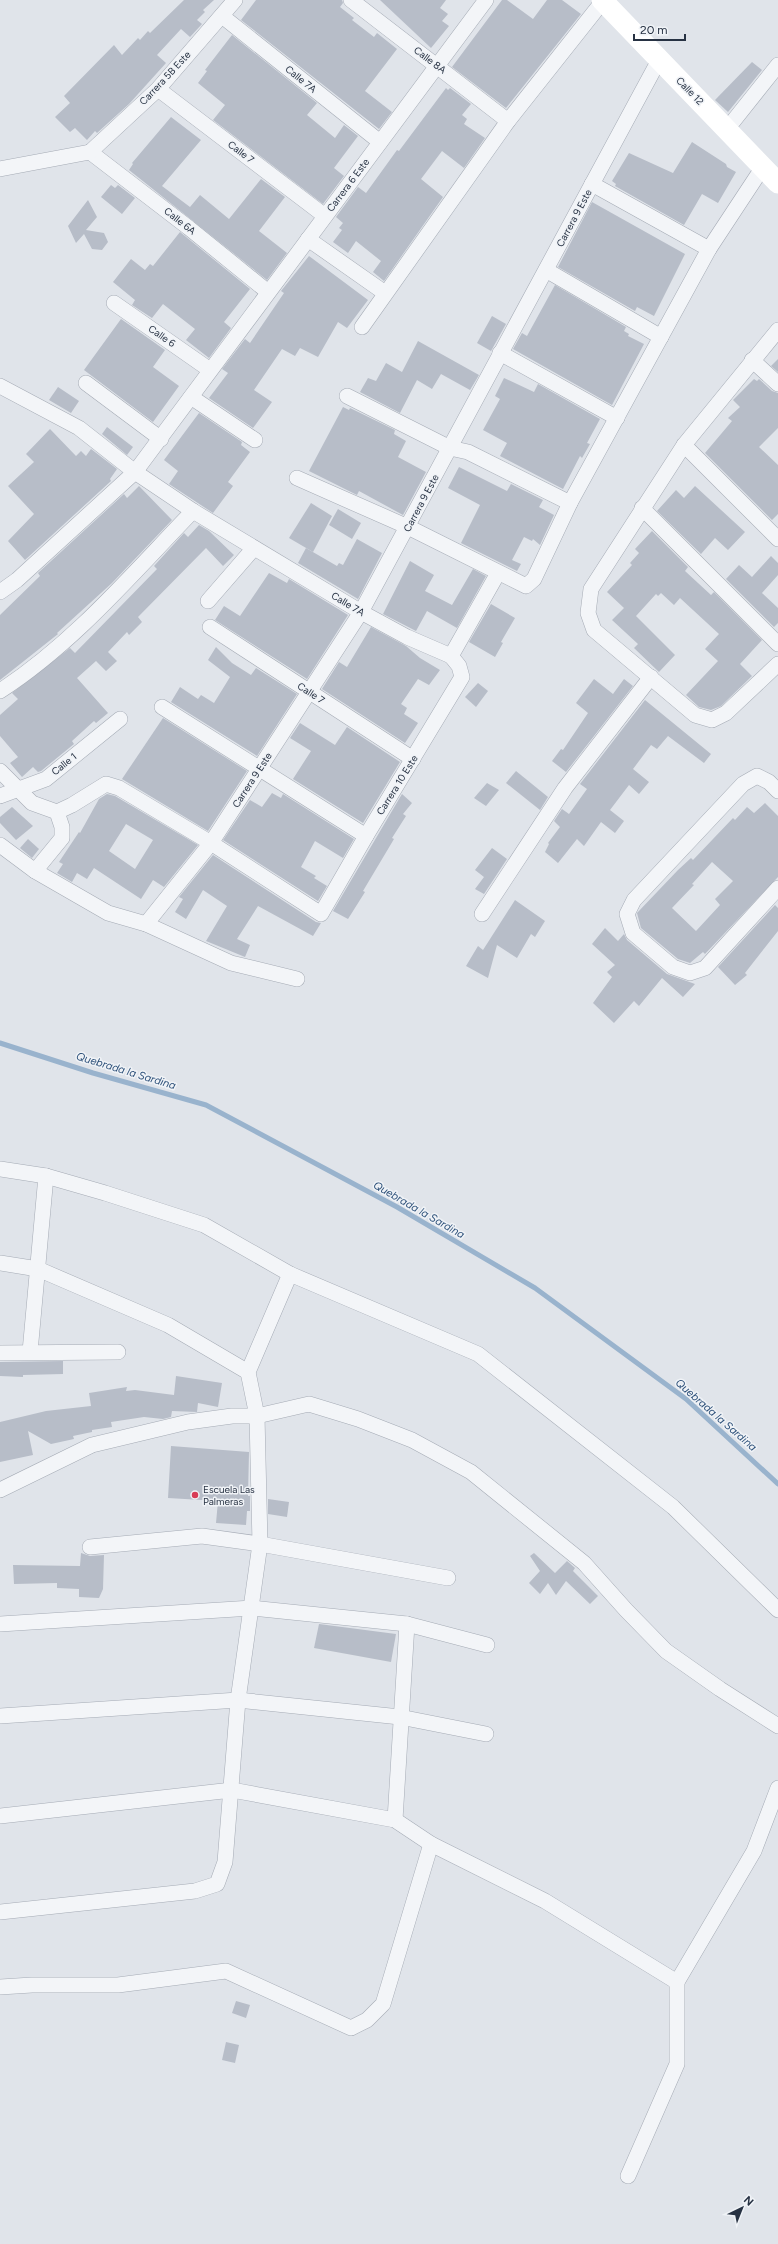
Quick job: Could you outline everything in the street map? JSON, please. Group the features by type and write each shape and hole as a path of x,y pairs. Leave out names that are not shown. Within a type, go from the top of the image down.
{"main road":[{"name":"Calle 12","path":"603,1 778,183"}],"street":[{"name":"Carrera 5B Este","path":"90,152 158,88 235,0"},
{"name":"Calle 8A","path":"351,0 508,121"},
{"name":"Carrera 6 Este","path":"0,592 17,580 135,472 486,0"},
{"path":"362,328 385,293 508,121 603,1"},
{"name":"Calle 7A","path":"222,16 380,142"},
{"name":"Carrera 9 Este","path":"146,924 211,843 361,612 659,60"},
{"path":"727,130 778,65"},
{"name":"Calle 7","path":"158,88 325,216"},
{"path":"0,169 90,152"},
{"name":"Calle 6A","path":"90,152 189,228 268,292"},
{"path":"297,478 408,527 526,586 534,579 570,503 709,249 763,167"},
{"path":"592,184 709,249"},
{"path":"308,239 385,293"},
{"path":"546,270 661,337"},
{"name":"Calle 6","path":"114,302 210,370"},
{"path":"778,330 684,445 591,589 588,613 594,630 695,715 712,720 726,713 778,664"},
{"path":"500,354 617,418"},
{"path":"752,360 778,384"},
{"path":"86,383 161,439"},
{"name":"Calle 7A","path":"0,386 79,428 135,472 193,511 361,612 407,637 451,656"},
{"path":"347,396 450,448 468,452 570,503"},
{"path":"191,397 255,440"},
{"path":"684,445 778,539"},
{"path":"642,508 778,644"},
{"path":"0,691 26,674 69,638 193,511"},
{"path":"208,601 252,546"},
{"path":"451,656 498,573"},
{"name":"Calle 7","path":"210,627 413,759"},
{"name":"Carrera 10 Este","path":"211,843 321,914 366,836 462,677 459,666 451,656"},
{"path":"482,914 566,788 651,677"},
{"path":"162,707 366,836"},
{"name":"Calle 1","path":"0,796 46,779 120,719"},
{"path":"0,771 32,803 57,812 72,805 106,784 119,788 211,843"},
{"path":"778,791 769,782 757,776 743,784 634,900 626,914 633,934 673,967 690,973 705,968 778,888"},
{"path":"35,871 62,838 62,827 57,812"},
{"path":"0,845 35,871 108,913 146,924 232,963 298,979"},
{"path":"0,1169 46,1176 105,1193 204,1225 290,1274 478,1354 673,1507 778,1610"},
{"path":"30,1352 46,1176"},
{"path":"0,1263 38,1269 168,1325 248,1372"},
{"path":"0,1912 195,1891 217,1884 225,1862 232,1790 238,1700 260,1544 257,1416 248,1372 290,1274"},
{"path":"0,1353 118,1352"},
{"path":"0,1490 92,1445 188,1422 232,1416 257,1416 309,1404 412,1440 471,1472 584,1563 626,1610 666,1651 720,1689 778,1726"},
{"path":"90,1547 202,1536 260,1544 448,1578"},
{"path":"0,1624 252,1608 407,1624 487,1645"},
{"path":"395,1820 400,1717 407,1624"},
{"path":"0,1716 238,1700 400,1717 486,1734"},
{"path":"628,2176 677,2064 677,1982 754,1851 778,1788"},
{"path":"0,1816 232,1790 395,1820 431,1844 545,1901 677,1982"},
{"path":"0,1987 32,1985 118,1986 226,1971 351,2028 366,2020 383,2004 431,1844"}],"building":[{"path":"184,0 214,0 203,10 205,12 197,20 202,24 190,37 181,29 157,55 166,63 129,104 97,133 95,131 87,140 75,128 70,132 55,117 70,103 64,96 114,45 122,55 138,38 140,40 148,31 150,33"},
{"path":"256,0 342,0 343,3 340,7 354,18 352,20 374,37 377,33 397,49 365,91 392,112 379,129 241,20"},
{"path":"380,0 446,0 440,8 448,14 442,21 449,26 431,48"},
{"path":"502,0 507,0 533,19 547,0 562,0 581,14 506,108 452,67"},
{"path":"232,35 317,103 307,115 335,138 344,125 358,136 334,168 344,176 323,204 213,120 225,105 198,83 207,71 205,70"},
{"path":"752,62 762,70 728,112 715,100"},
{"path":"446,88 448,90 450,88 471,104 462,115 467,119 464,124 485,138 464,168 442,151 421,179 443,197 384,281 373,272 381,261 356,241 348,253 333,242 342,230 339,228 343,223 336,217 358,187 366,193 397,150 399,151"},
{"path":"171,117 201,140 162,186 190,207 200,195 229,219 261,179 285,197 259,231 287,253 267,280 129,170 133,164 132,163"},
{"path":"692,142 736,172 718,203 702,194 684,225 615,186 616,184 612,181 629,153 673,173"},
{"path":"111,185 115,188 118,185 135,198 122,214 101,197"},
{"path":"88,200 97,217 86,230 104,233 108,242 102,250 92,249 84,234 76,243 68,226"},
{"path":"592,202 685,254 654,316 637,307 635,311 558,267"},
{"path":"180,232 250,289 224,322 231,328 209,358 186,340 195,329 163,304 152,318 132,305 135,300 113,282 131,259 145,270 150,264 153,266"},
{"path":"309,256 368,300 347,328 338,322 318,357 300,348 295,356 282,349 254,390 272,402 253,428 209,398 228,373 222,369 245,339 250,343 284,293 281,291"},
{"path":"555,285 626,327 624,331 629,334 628,336 644,344 612,405 513,349 522,333 527,336"},
{"path":"492,316 506,324 491,351 477,343"},
{"path":"121,319 165,350 153,367 179,386 153,422 84,370"},
{"path":"418,341 479,375 470,390 441,374 432,389 417,380 400,413 360,392 368,378 376,381 386,363 402,372"},
{"path":"778,359 778,372 771,366"},
{"path":"504,378 534,392 538,384 600,419 587,443 590,444 582,458 580,456 563,489 500,456 507,443 483,430 500,399 495,396"},
{"path":"754,379 757,381 759,379 772,391 778,393 778,428 759,447 778,465 778,514 772,520 705,453 732,421 728,418 740,407 733,400"},
{"path":"58,387 79,401 71,413 49,400"},
{"path":"343,407 349,410 350,408 395,430 394,434 406,441 398,457 426,472 403,515 359,491 357,495 309,471"},
{"path":"199,413 242,442 241,445 250,452 228,482 233,486 213,513 169,484 178,471 164,460"},
{"path":"107,427 133,447 127,455 102,434"},
{"path":"50,429 76,456 81,451 86,456 91,449 117,469 110,479 111,481 25,560 8,541 34,514 8,486 34,462 26,454"},
{"path":"459,467 507,491 511,484 543,500 539,507 554,515 540,545 533,539 532,541 524,537 512,560 521,564 517,571 461,543 480,505 448,488"},
{"path":"139,486 172,520 112,583 57,633 58,634 0,680 0,615 40,576 38,573 124,494 127,498"},
{"path":"695,486 745,532 728,550 715,538 701,554 657,511 676,490 684,498"},
{"path":"311,503 332,516 313,552 289,538"},
{"path":"338,509 361,523 352,539 329,525"},
{"path":"199,525 209,531 234,555 223,566 206,548 138,617 142,622 129,635 127,632 108,652 117,661 106,671 96,661 77,678 108,713 96,723 94,721 72,741 74,744 41,771 38,772 33,767 22,777 10,763 18,757 0,736 0,715 18,699 12,693 70,648 75,653 157,569 154,566 184,533 188,537"},
{"path":"652,531 688,567 685,571 711,595 714,592 762,640 740,664 752,676 721,706 711,710 699,707 686,695 718,661 705,649 719,634 680,598 674,605 661,593 658,596 656,594 636,616 675,655 659,672 634,648 638,644 612,620 624,608 607,592 632,565 630,563 639,553 635,549"},
{"path":"357,539 382,553 358,599 298,563 306,548 337,566 339,563 343,565"},
{"path":"771,556 778,563 778,575 762,593 778,608 778,623 774,627 726,579 739,565 752,577"},
{"path":"410,561 434,575 425,591 452,605 473,569 486,576 457,628 427,611 416,631 383,614"},
{"path":"269,573 287,583 289,579 348,615 307,679 215,620 224,606 240,616"},
{"path":"491,604 515,618 501,642 503,643 495,657 469,642"},
{"path":"371,627 406,646 420,658 440,670 429,685 418,679 401,704 407,708 404,714 418,723 405,743 322,689 339,662 347,667"},
{"path":"216,647 232,663 251,675 256,668 297,694 257,756 171,702 180,687 198,699 201,695 214,703 230,677 208,660"},
{"path":"594,679 613,694 624,679 633,686 566,772 552,761 561,749 563,750 588,713 576,703"},
{"path":"478,683 488,691 476,707 465,697"},
{"path":"645,700 711,754 704,763 668,736 657,749 651,745 633,769 649,782 639,794 629,785 610,810 624,821 615,833 601,822 584,846 577,839 558,863 545,852 549,844 548,843 560,827 554,821 562,809 569,814 587,789 580,784"},
{"path":"163,718 247,771 208,831 122,779"},
{"path":"300,723 335,745 347,727 400,762 363,823 293,779 311,751 290,738"},
{"path":"516,771 548,797 540,810 506,783"},
{"path":"487,783 499,790 486,806 474,798"},
{"path":"272,793 281,798 283,794 354,839 343,858 315,841 301,867 316,876 314,878 327,886 318,901 223,840 250,800 262,807"},
{"path":"107,794 115,796 198,845 164,887 153,880 141,899 94,868 87,879 77,873 72,882 57,873 63,864 59,862 79,832 80,833 99,799","holes":["126,824 153,840 135,869 109,851"]},
{"path":"402,794 412,803 403,814 406,816 392,838 394,839 363,891 365,892 348,919 333,911"},
{"path":"765,803 778,816 778,877 705,954 703,952 690,963 678,959 641,928 637,913 678,870 691,858 693,860 733,818 735,820 747,807 754,813","holes":["712,862 733,881 715,899 720,905 696,931 672,908 694,885 692,884"]},
{"path":"12,807 33,826 16,840 0,823 0,817"},
{"path":"28,839 39,849 32,858 20,848"},
{"path":"492,848 507,859 484,894 475,889 484,877 475,870"},
{"path":"213,855 316,922 321,923 313,936 258,906 237,939 250,945 245,957 206,941 227,906 203,890 186,919 175,912 183,899 179,897"},
{"path":"515,900 545,921 535,937 531,934 517,958 497,945 488,978 466,966 478,946 483,950"},
{"path":"775,905 778,908 778,931 745,973 747,975 735,985 718,967"},
{"path":"605,928 618,941 624,934 627,940 667,974 695,984 683,997 662,978 639,1006 634,1001 614,1023 593,1003 612,977 607,972 615,965 592,944"},
{"path":"63,1361 63,1374 23,1375 23,1377 0,1376 0,1362"},
{"path":"176,1376 222,1383 218,1407 198,1403 197,1412 172,1411 171,1417 163,1419 144,1417 111,1422 112,1427 92,1430 92,1432 73,1436 74,1439 51,1444 28,1431 33,1455 0,1462 0,1422 46,1411 91,1406 89,1393 127,1387 126,1391 135,1390 174,1395"},
{"path":"171,1446 249,1452 248,1496 250,1496 250,1511 247,1511 246,1525 216,1523 218,1501 168,1498"},
{"path":"268,1499 289,1502 287,1517 268,1514"},
{"path":"81,1553 90,1556 104,1555 103,1589 99,1598 79,1597 79,1589 57,1588 57,1583 14,1584 13,1565 80,1566"},
{"path":"534,1553 555,1573 567,1561 575,1568 573,1571 598,1596 590,1604 566,1581 556,1595 548,1583 540,1594 529,1583 540,1571 530,1556"},
{"path":"319,1624 396,1634 391,1662 314,1648"},
{"path":"236,2001 250,2005 246,2018 232,2013"},
{"path":"226,2042 239,2045 235,2063 222,2060"}],"waterway":[{"name":"Quebrada la Sardina","path":"0,1043 93,1073 206,1105 397,1207 535,1288 686,1399 778,1484"}],"place":[{"name":"Escuela Las Palmeras","path":"195,1495"}]}
